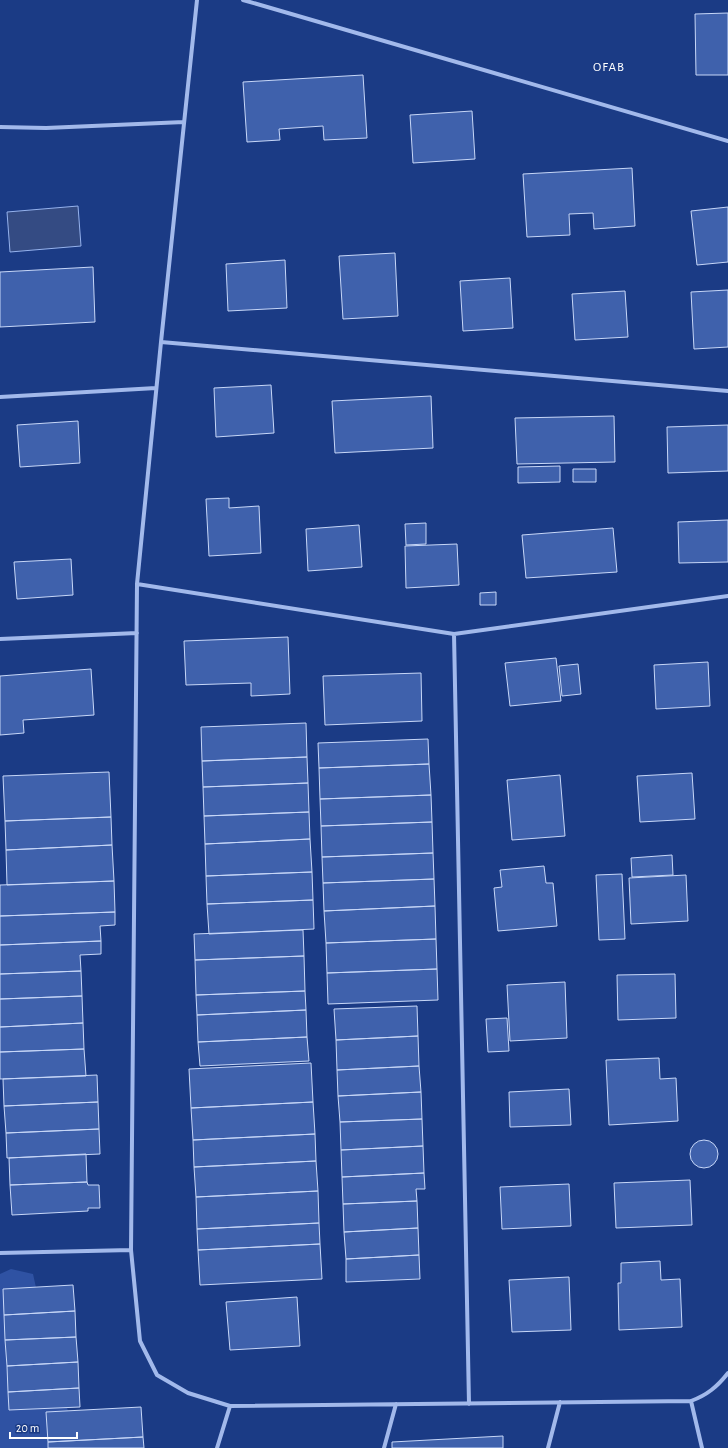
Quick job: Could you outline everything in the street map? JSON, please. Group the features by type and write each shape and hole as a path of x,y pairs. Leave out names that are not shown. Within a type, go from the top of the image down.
{"street":[{"path":"197,0 137,584 131,1250 140,1341 157,1375 188,1393 230,1406 691,1401 706,1395 720,1384 728,1373"},
{"path":"244,0 728,141"},
{"path":"0,127 46,128 184,122"},
{"path":"161,342 728,390"},
{"path":"0,397 156,388"},
{"path":"137,584 454,634 728,596"},
{"path":"0,639 137,633"},
{"path":"454,634 469,1404"},
{"path":"0,1253 131,1250"},
{"path":"691,1401 702,1448"},
{"path":"548,1448 560,1402"},
{"path":"384,1448 396,1404"},
{"path":"217,1448 230,1406"}],"shaded area":[{"path":"78,206 81,246 10,252 7,212"},
{"path":"11,1269 33,1274 52,1360 74,1430 73,1448 0,1448 0,1274"}],"building":[{"path":"728,13 728,75 696,75 695,14"},
{"path":"363,75 367,138 324,140 323,126 279,129 280,140 247,142 243,82"},
{"path":"472,111 475,159 413,163 410,115"},
{"path":"632,168 635,226 594,229 593,213 569,214 570,235 527,237 523,174"},
{"path":"728,207 728,262 697,265 691,211"},
{"path":"395,253 398,316 343,319 339,256"},
{"path":"285,260 287,308 228,311 226,264"},
{"path":"93,267 95,322 0,327 0,272"},
{"path":"510,278 513,328 463,331 460,281"},
{"path":"728,290 728,347 694,349 691,292"},
{"path":"625,291 628,337 575,340 572,294"},
{"path":"271,385 274,433 216,437 214,388"},
{"path":"431,396 433,448 335,453 332,401"},
{"path":"614,416 615,462 517,464 515,418"},
{"path":"78,421 80,463 20,467 17,425"},
{"path":"728,425 728,471 668,473 667,427"},
{"path":"560,466 560,482 518,483 518,467"},
{"path":"573,469 596,469 596,482 573,482"},
{"path":"229,498 229,508 259,506 261,553 209,556 206,499"},
{"path":"728,520 728,562 679,563 678,522"},
{"path":"426,523 426,544 406,545 405,524"},
{"path":"359,525 362,567 308,571 306,529"},
{"path":"613,528 617,572 526,578 522,535"},
{"path":"457,544 459,585 406,588 405,546"},
{"path":"71,559 73,595 17,599 14,562"},
{"path":"496,592 496,605 480,605 480,593"},
{"path":"288,637 290,694 251,696 251,683 186,685 184,641"},
{"path":"556,658 561,701 510,706 505,663"},
{"path":"708,662 710,706 656,709 654,665"},
{"path":"578,664 581,694 562,696 559,666"},
{"path":"91,669 94,715 23,720 24,733 0,735 0,676"},
{"path":"421,673 422,721 325,725 323,676"},
{"path":"306,723 307,757 202,761 201,727"},
{"path":"428,739 429,764 319,768 318,743"},
{"path":"307,757 308,783 203,787 202,761"},
{"path":"429,764 431,795 320,799 319,768"},
{"path":"109,772 111,817 5,821 3,776"},
{"path":"692,773 695,819 640,822 637,776"},
{"path":"560,775 565,836 512,840 507,780"},
{"path":"308,783 309,812 204,816 203,787"},
{"path":"431,795 432,822 321,826 320,799"},
{"path":"309,812 310,839 205,844 204,816"},
{"path":"111,817 112,845 6,850 5,821"},
{"path":"432,822 433,853 322,857 321,826"},
{"path":"310,839 312,872 206,876 205,844"},
{"path":"112,845 114,881 7,885 6,850"},
{"path":"433,853 434,879 323,883 322,857"},
{"path":"672,855 673,875 632,877 631,858"},
{"path":"544,866 546,883 553,883 557,926 498,931 494,888 502,887 500,870"},
{"path":"312,872 313,900 207,904 206,876"},
{"path":"622,874 625,939 599,940 596,875"},
{"path":"686,875 688,921 631,924 629,878"},
{"path":"434,879 435,906 324,911 323,883"},
{"path":"114,881 115,912 0,916 0,885"},
{"path":"313,900 314,929 209,934 207,904"},
{"path":"435,906 436,939 326,943 324,911"},
{"path":"115,912 115,925 100,926 101,941 0,945 0,916"},
{"path":"303,930 304,956 195,960 194,934"},
{"path":"436,939 437,969 327,973 326,943"},
{"path":"101,941 101,954 80,955 81,971 0,974 0,945"},
{"path":"304,956 305,991 196,995 195,960"},
{"path":"437,969 438,1000 328,1004 327,973"},
{"path":"81,971 82,996 0,999 0,974"},
{"path":"675,974 676,1018 618,1020 617,975"},
{"path":"565,982 567,1038 510,1041 507,985"},
{"path":"305,991 306,1010 197,1015 196,995"},
{"path":"82,996 83,1023 0,1027 0,999"},
{"path":"417,1006 418,1036 336,1040 334,1009"},
{"path":"306,1010 307,1037 198,1042 197,1015"},
{"path":"507,1018 509,1051 488,1052 486,1019"},
{"path":"83,1023 84,1049 0,1052 0,1027"},
{"path":"418,1036 419,1066 337,1070 336,1040"},
{"path":"307,1037 309,1061 200,1066 198,1042"},
{"path":"84,1049 86,1076 0,1079 0,1052"},
{"path":"659,1058 660,1079 676,1078 678,1121 609,1125 606,1060"},
{"path":"311,1063 313,1102 191,1108 189,1069"},
{"path":"419,1066 421,1092 338,1096 337,1070"},
{"path":"97,1075 98,1102 4,1106 3,1079"},
{"path":"569,1089 571,1125 510,1127 509,1092"},
{"path":"421,1092 422,1119 340,1122 338,1096"},
{"path":"98,1102 99,1129 6,1133 4,1106"},
{"path":"313,1102 315,1134 193,1140 191,1108"},
{"path":"422,1119 423,1146 341,1150 340,1122"},
{"path":"99,1129 100,1154 7,1158 6,1133"},
{"path":"315,1134 316,1161 194,1167 193,1140"},
{"path":"704,1140 714,1144 718,1154 714,1164 704,1168 694,1164 690,1154 694,1144"},
{"path":"423,1146 424,1173 342,1177 341,1150"},
{"path":"86,1154 87,1182 10,1185 9,1158"},
{"path":"316,1161 318,1191 196,1197 194,1167"},
{"path":"424,1173 425,1189 416,1189 417,1201 343,1204 342,1177"},
{"path":"690,1180 692,1225 616,1228 614,1183"},
{"path":"87,1182 88,1185 99,1185 100,1208 88,1208 88,1211 12,1215 10,1185"},
{"path":"569,1184 571,1226 502,1229 500,1187"},
{"path":"318,1191 319,1223 197,1229 196,1197"},
{"path":"417,1201 418,1228 344,1232 343,1204"},
{"path":"319,1223 320,1244 198,1250 197,1229"},
{"path":"418,1228 419,1255 346,1259 344,1232"},
{"path":"320,1244 322,1279 200,1285 198,1250"},
{"path":"419,1255 420,1279 346,1282 346,1259"},
{"path":"660,1261 661,1280 680,1279 682,1327 619,1330 618,1283 621,1283 621,1263"},
{"path":"569,1277 571,1330 512,1332 509,1280"},
{"path":"73,1285 75,1311 4,1315 3,1289"},
{"path":"297,1297 300,1346 230,1350 226,1302"},
{"path":"75,1311 76,1337 5,1340 4,1315"},
{"path":"76,1337 78,1362 7,1366 5,1340"},
{"path":"78,1362 79,1388 8,1392 7,1366"},
{"path":"79,1388 80,1407 9,1410 8,1392"},
{"path":"141,1407 143,1437 48,1442 46,1412"},
{"path":"503,1436 503,1448 392,1448 392,1442"},
{"path":"143,1437 144,1448 48,1448 48,1442"}],"district":[{"name":"OFAB","path":"609,67"}]}
